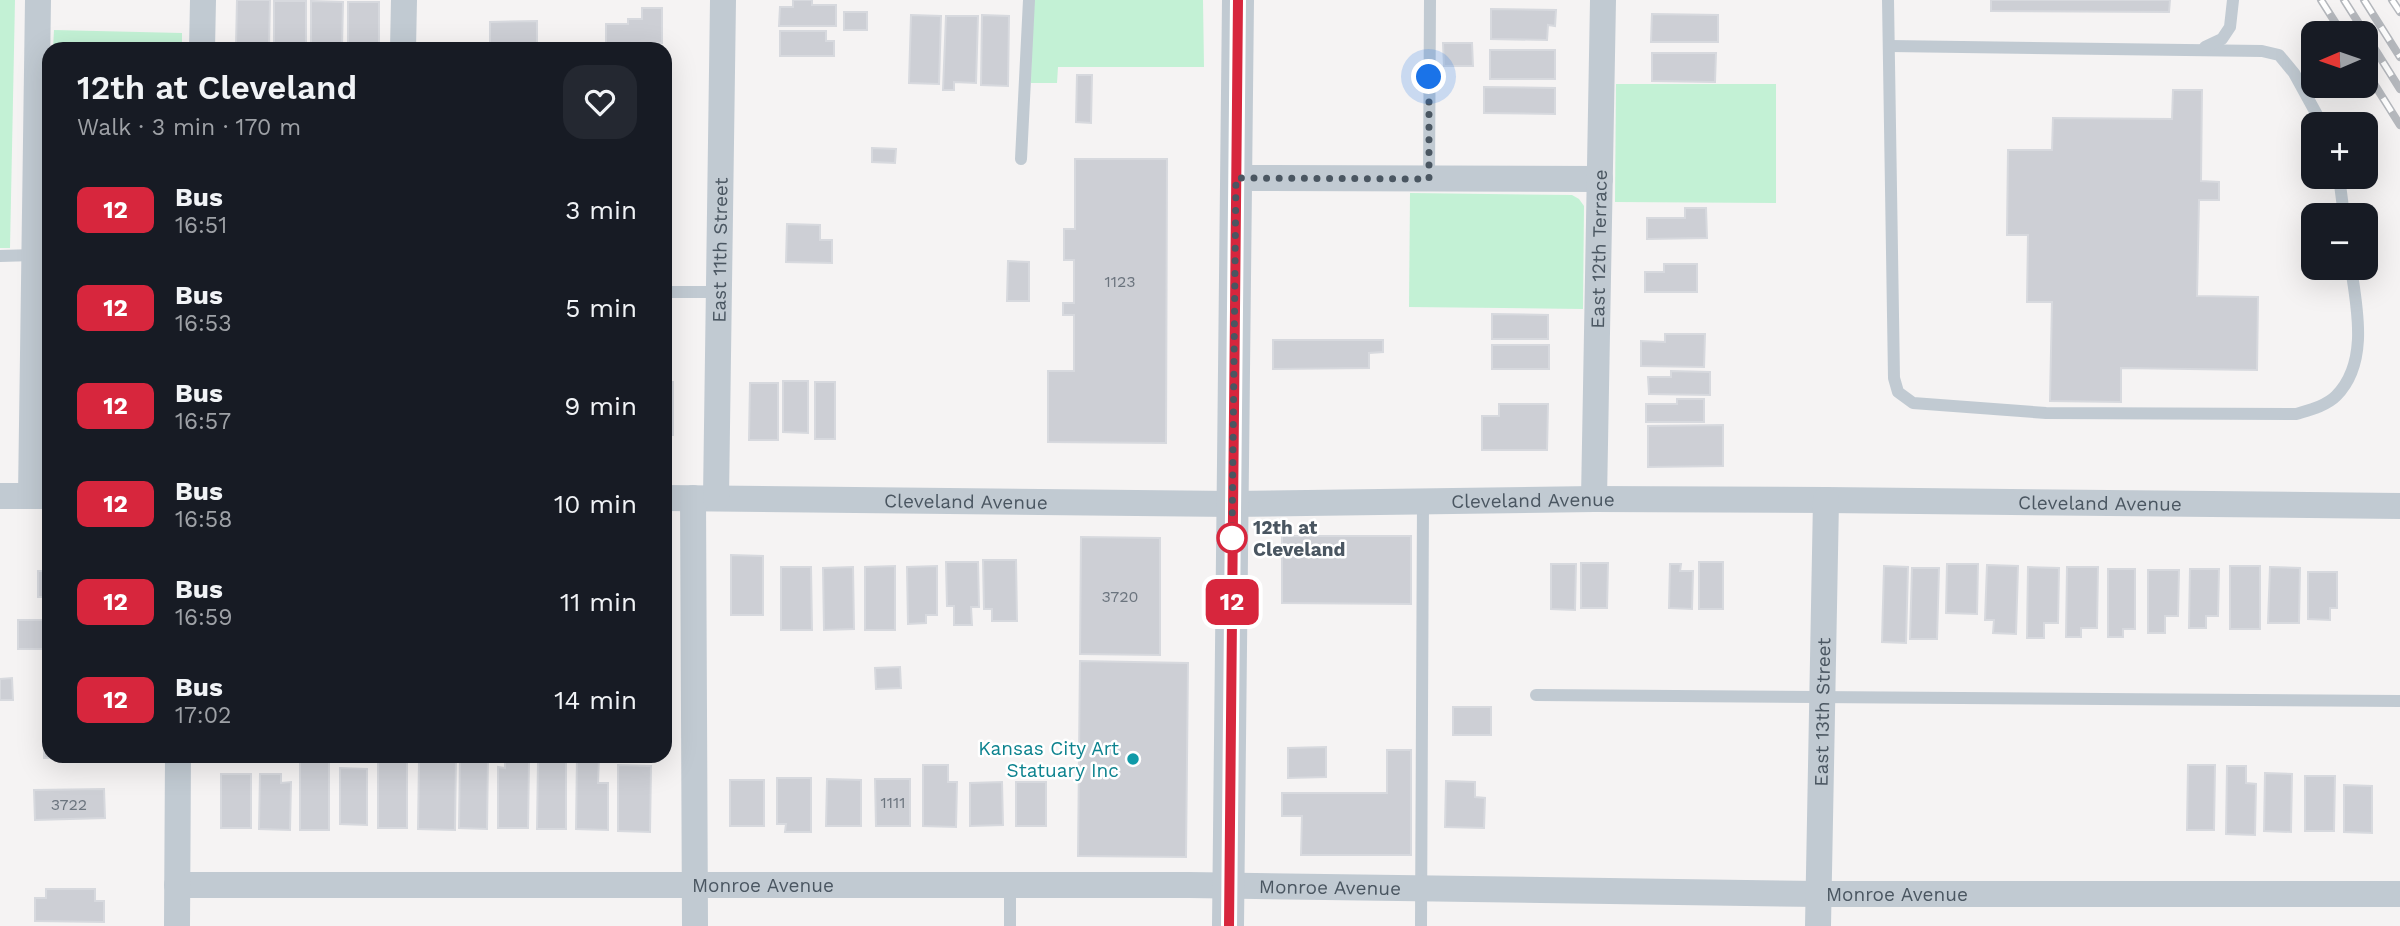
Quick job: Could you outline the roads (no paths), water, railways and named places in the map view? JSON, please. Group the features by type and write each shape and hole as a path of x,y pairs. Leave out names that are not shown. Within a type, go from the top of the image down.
{"street":[{"path":"0,496 40,496 34,255 38,0"},
{"path":"202,0 202,42"},
{"path":"403,42 404,0"},
{"name":"East 11th Street","path":"695,926 705,498 718,292 723,0"},
{"path":"1228,926 1238,0"},
{"name":"East 12th Terrace","path":"1594,499 1603,0"},
{"path":"1236,178 1600,179"},
{"name":"Cleveland Avenue","path":"672,498 1233,504 1594,499 2400,506"},
{"name":"East 13th Street","path":"1818,926 1826,500"},
{"path":"177,926 178,763"},
{"name":"Monroe Avenue","path":"177,885 1229,886 1818,894 2400,894"}],"lane":[{"path":"1021,159 1029,0"},
{"path":"1429,179 1430,0"},
{"path":"1888,0 1894,378 1898,392 1913,403 2046,413 2296,414 2317,408 2336,396 2350,375 2357,352 2358,326 2352,280"},
{"path":"2198,50 2222,39 2230,27 2233,0"},
{"path":"1890,46 2262,51 2279,55 2294,73 2315,112"},
{"path":"0,256 34,255"},
{"path":"672,292 718,292"},
{"path":"1421,926 1423,502"},
{"path":"1536,695 2400,701"},
{"path":"1010,887 1010,926"}],"railway":[{"path":"2321,0 2334,21"},
{"path":"2344,0 2357,21"},
{"path":"2364,0 2400,57"},
{"path":"2392,0 2400,12"},
{"path":"2378,54 2400,89"},
{"path":"2378,90 2400,125"}],"place":[{"name":"12th at Cleveland","path":"1232,538"},
{"name":"Kansas City Art Statuary Inc","path":"1133,759"}]}
